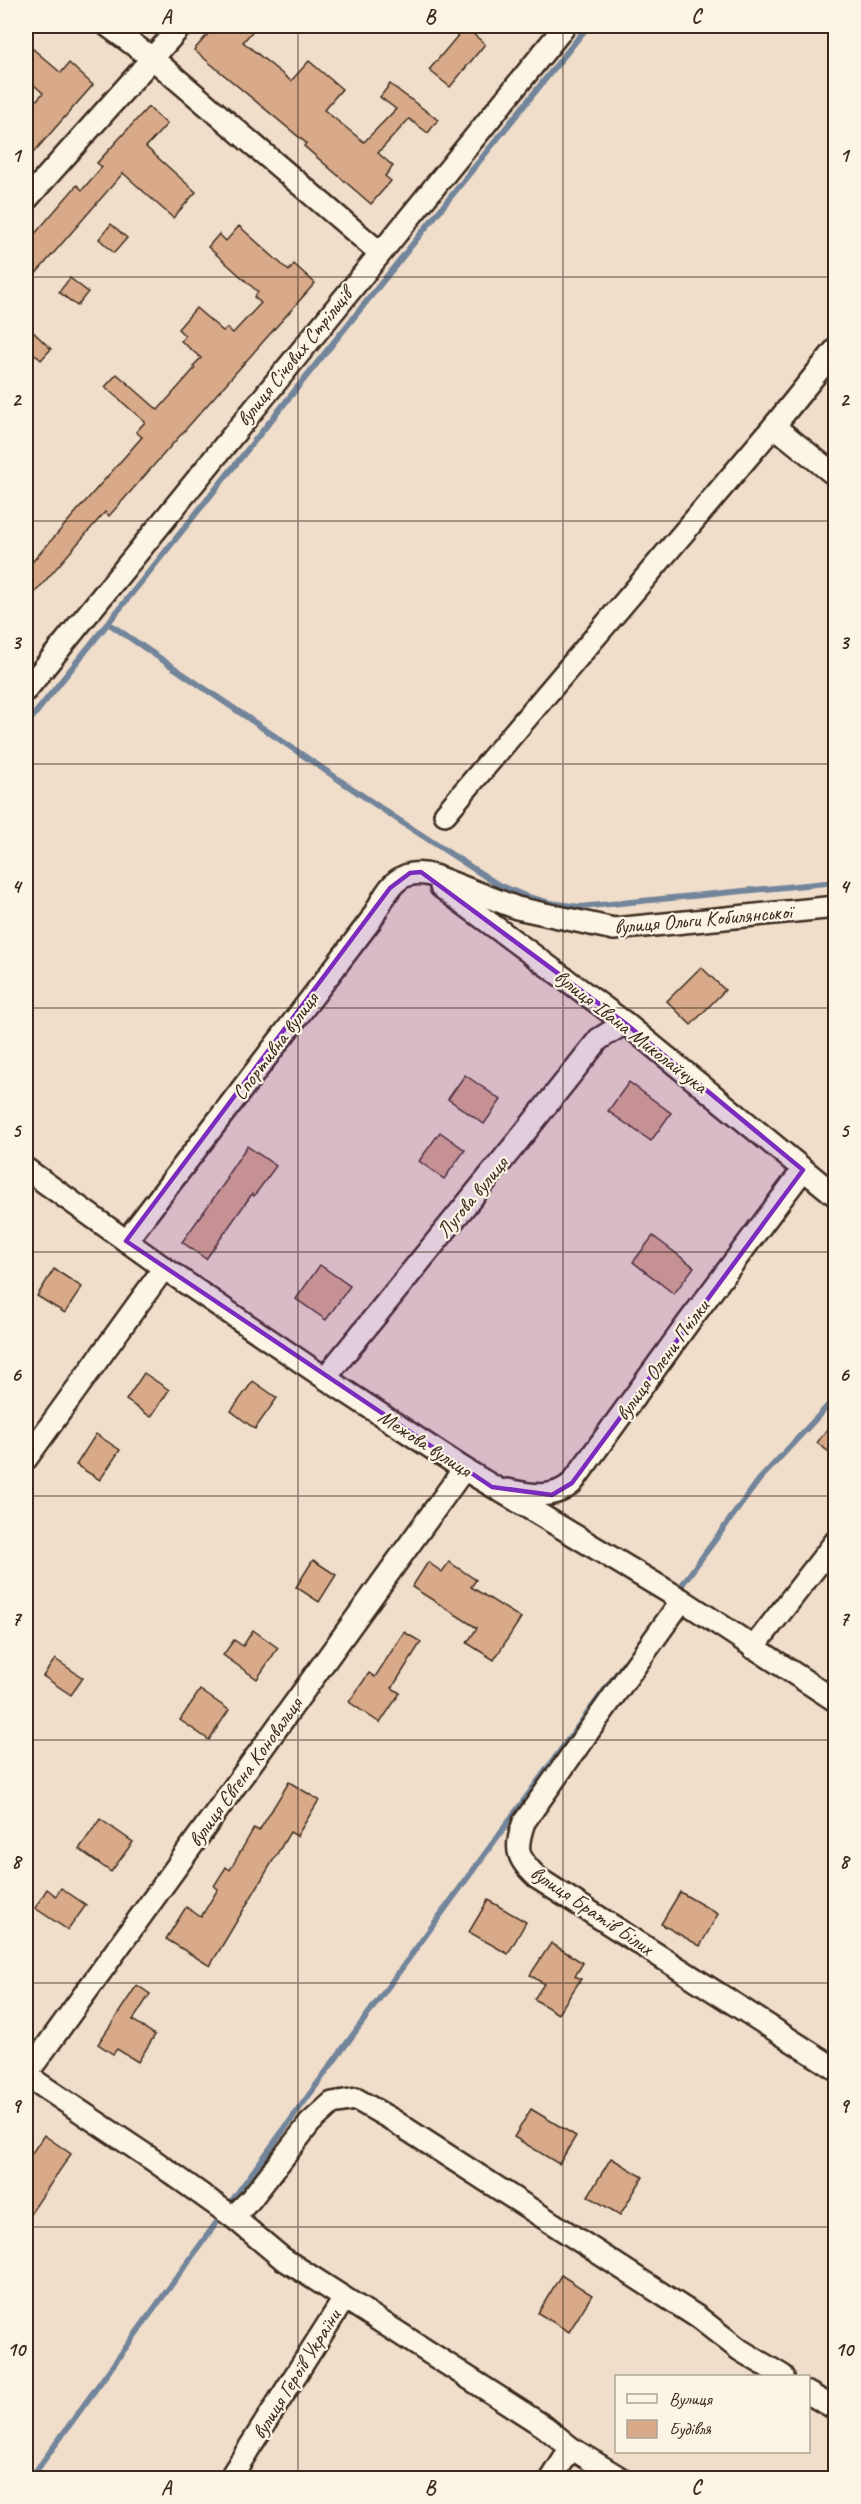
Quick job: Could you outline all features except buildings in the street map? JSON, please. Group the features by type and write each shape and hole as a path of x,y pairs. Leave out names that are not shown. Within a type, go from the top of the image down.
{"street":[{"path":"108,26 152,58 379,252"},
{"path":"26,200 181,26"},
{"name":"вулиця Січових Стрільців","path":"26,690 379,252 565,26"},
{"path":"445,814 774,426 836,349"},
{"path":"774,426 836,476"},
{"name":"Спортивна вулиця","path":"126,1241 363,929 390,888 410,873 427,874"},
{"name":"вулиця Ольги Кобилянської","path":"427,874 517,908 614,929 836,907"},
{"name":"вулиця Івана Миколайчука","path":"427,874 625,1023 836,1196"},
{"name":"Лугова вулиця","path":"325,1378 599,1039 625,1023"},
{"name":"Межова вулиця","path":"26,1169 164,1268 325,1378 464,1469 682,1600 836,1701"},
{"name":"вулиця Олени Пчілки","path":"492,1486 526,1494 552,1495 562,1492 572,1483 803,1170"},
{"path":"26,1460 164,1268"},
{"name":"вулиця Євгена Коновальця","path":"26,2075 464,1469"},
{"path":"753,1648 836,1541"},
{"name":"вулиця Братів Білих","path":"682,1600 524,1822 517,1843 522,1862 539,1879 836,2069"},
{"path":"26,2075 233,2217 282,2259 545,2427 571,2448 620,2478"},
{"path":"233,2217 250,2200 310,2123 332,2103 356,2099 391,2119 699,2318 740,2350 781,2375"},
{"name":"вулиця Героїв України","path":"230,2478 344,2300"},
{"path":"810,2393 836,2409"},
{"path":"552,2478 571,2448"}],"highlighted area":[{"path":"421,872 625,1023 803,1170 572,1483 552,1495 492,1487 126,1241 390,888 410,873"}],"waterway":[{"path":"26,725 588,26"},
{"path":"108,623 394,817 497,884 525,896 550,903 580,907 836,882"},
{"path":"681,1586 759,1480 836,1397"},
{"path":"231,2202 625,1662"},
{"path":"31,2478 217,2222"}]}
